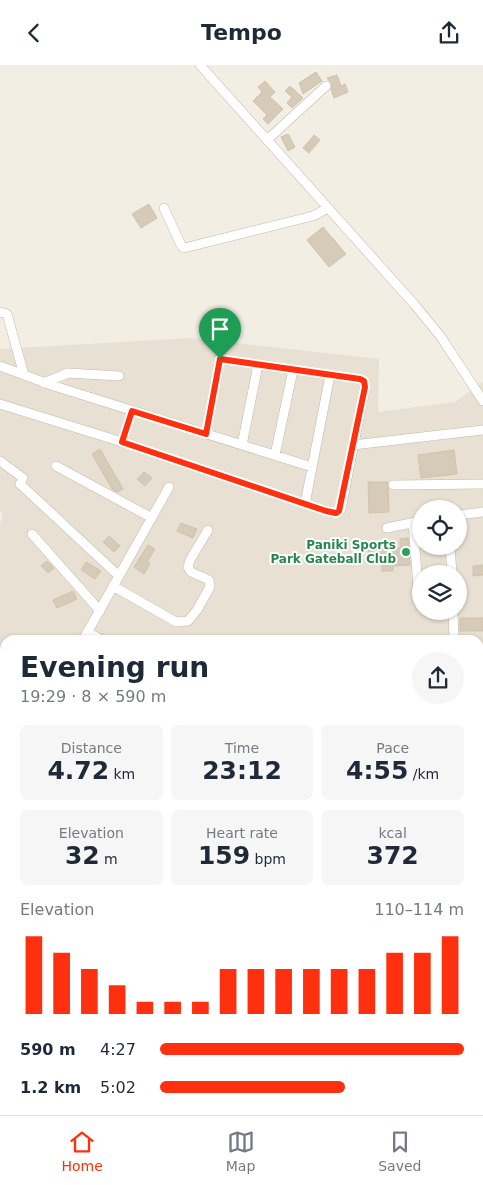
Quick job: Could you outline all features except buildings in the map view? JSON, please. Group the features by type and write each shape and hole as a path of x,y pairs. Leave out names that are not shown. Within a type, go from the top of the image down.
{"street":[{"path":"200,65 414,304 441,337 483,401"},
{"path":"268,139 326,86"},
{"path":"164,208 184,248 313,216 328,208"},
{"path":"0,312 7,314 24,375"},
{"path":"0,403 122,442 305,505 336,513 339,511 353,445 365,387 364,381 220,359 206,434"},
{"path":"242,445 258,365"},
{"path":"0,366 44,383 312,467"},
{"path":"275,455 293,370"},
{"path":"44,383 68,373 118,376"},
{"path":"305,505 330,375"},
{"path":"122,442 132,411"},
{"path":"353,445 483,430"},
{"path":"0,461 23,478 20,484 119,576"},
{"path":"56,466 152,518"},
{"path":"393,485 483,484"},
{"path":"86,635 168,487"},
{"path":"467,514 483,512"},
{"path":"387,528 412,523"},
{"path":"113,586 176,622 188,621 197,610 210,587 209,580 191,572 188,567 190,560 208,530"},
{"path":"32,534 100,611"},
{"path":"453,620 454,635"}],"shaded area":[{"path":"192,338 379,359 378,412 455,402 483,382 483,635 0,635 0,524 3,514 0,511 0,349"}],"place":[{"name":"Paniki Sports Park Gateball Club","path":"406,552"}],"route":[{"path":"220,359 364,381 365,387 341,509 339,511 336,513 326,511 122,442 132,411 206,434 220,359"}]}
